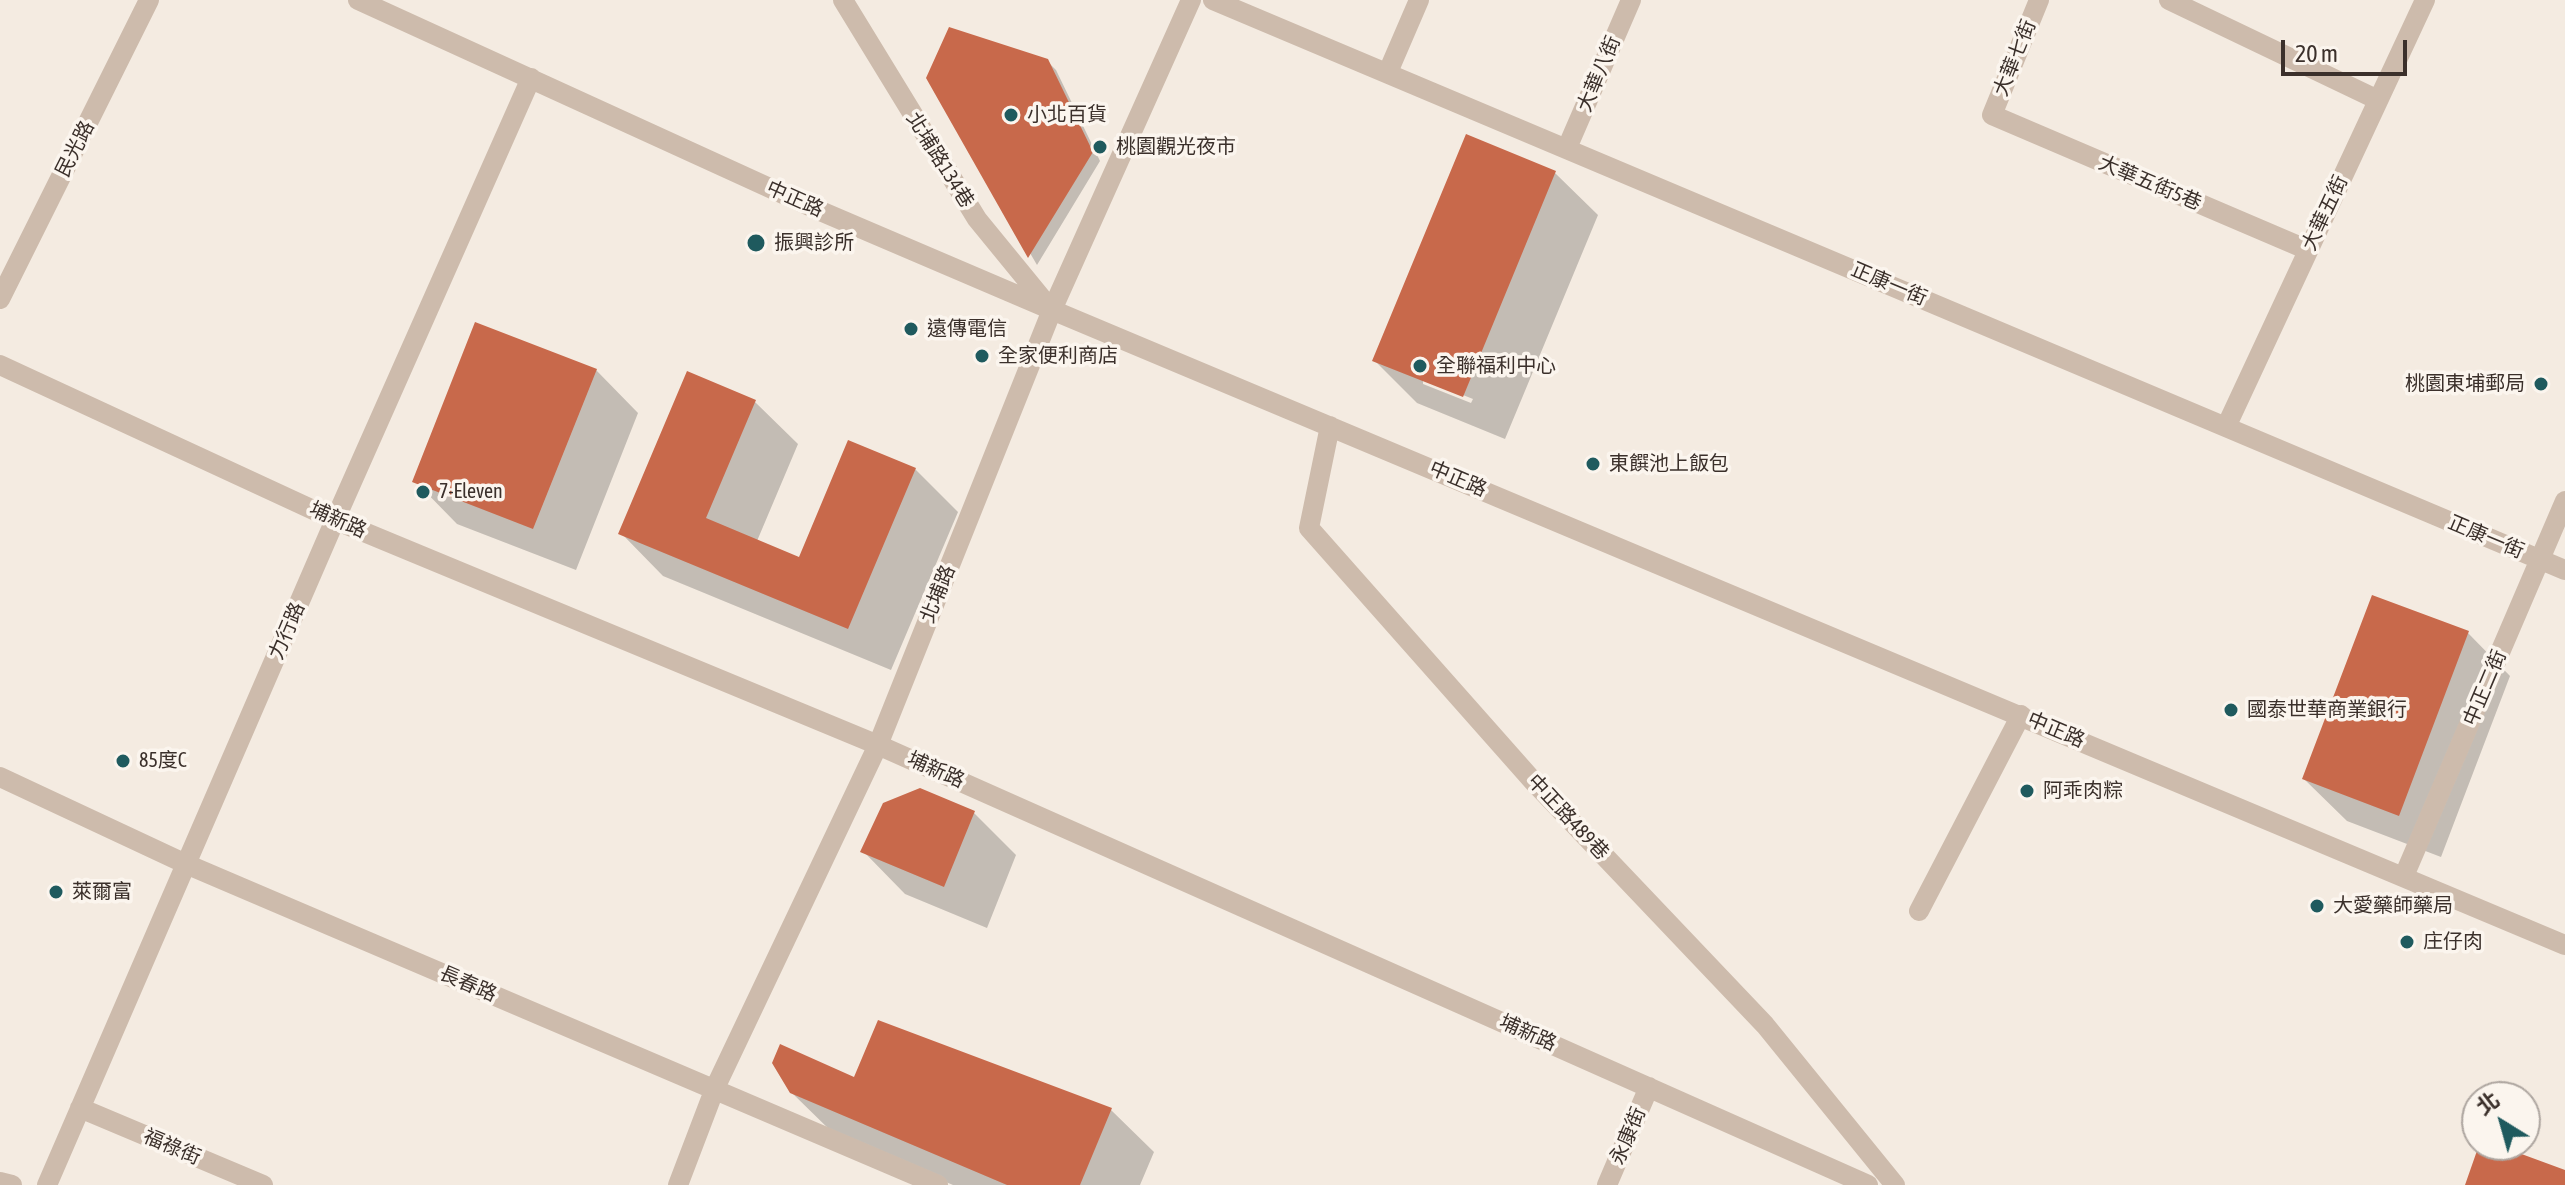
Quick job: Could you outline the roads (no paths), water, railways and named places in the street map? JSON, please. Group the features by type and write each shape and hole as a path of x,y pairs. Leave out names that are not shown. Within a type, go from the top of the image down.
{"street":[{"name":"民光路","path":"0,299 149,0"},
{"name":"中正路","path":"358,0 818,210 2565,945"},
{"name":"北埔路134巷","path":"843,0 977,219 1052,310"},
{"name":"北埔路","path":"678,1185 715,1088 878,745 1052,310 1191,0"},
{"name":"正康一街","path":"1213,0 2565,570"},
{"path":"1388,72 1419,0"},
{"name":"大華八街","path":"1567,148 1631,0"},
{"name":"大華七街","path":"1992,115 2039,0"},
{"path":"2169,0 2378,100"},
{"name":"大華五街","path":"2226,427 2425,0"},
{"name":"力行路","path":"47,1185 335,520 531,78"},
{"name":"大華五街5巷","path":"1992,115 2308,250"},
{"name":"埔新路","path":"0,365 335,520 878,745 1868,1185"},
{"name":"中正路489巷","path":"1330,426 1309,528 1533,781 1765,1025 1895,1185"},
{"name":"中正二街","path":"2404,876 2565,501"},
{"path":"1919,911 2021,715"},
{"name":"長春路","path":"0,777 186,864 938,1185"},
{"name":"永康街","path":"1607,1185 1649,1087"},
{"name":"福祿街","path":"80,1108 263,1185"},
{"path":"0,1182 12,1185"}],"place":[{"name":"小北百貨","path":"1011,115"},
{"name":"桃園觀光夜市","path":"1100,147"},
{"name":"振興診所","path":"756,243"},
{"name":"遠傳電信","path":"911,329"},
{"name":"全家便利商店","path":"982,356"},
{"name":"全聯福利中心","path":"1420,366"},
{"name":"桃園東埔郵局","path":"2541,384"},
{"name":"東饌池上飯包","path":"1593,464"},
{"name":"7-Eleven","path":"423,492"},
{"name":"國泰世華商業銀行","path":"2231,710"},
{"name":"85度C","path":"123,761"},
{"name":"阿乖肉粽","path":"2027,791"},
{"name":"萊爾富","path":"56,892"},
{"name":"大愛藥師藥局","path":"2317,906"},
{"name":"庄仔肉","path":"2407,942"}]}
